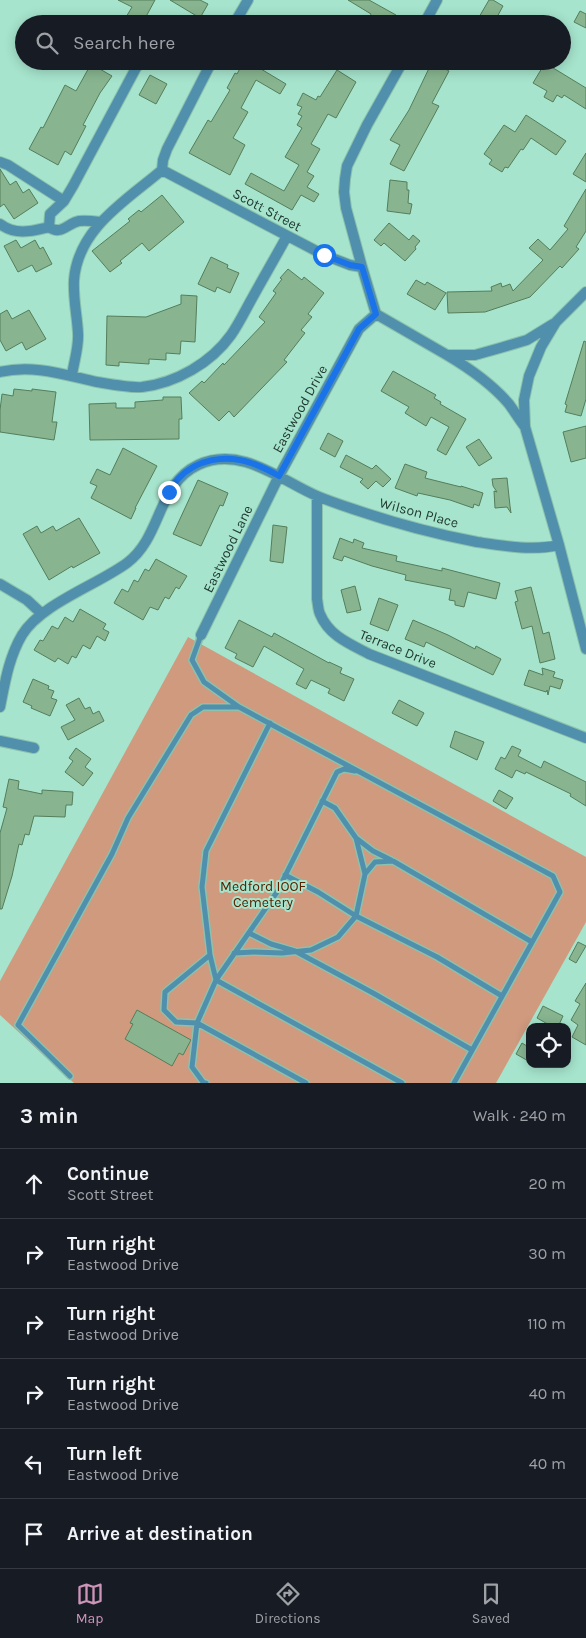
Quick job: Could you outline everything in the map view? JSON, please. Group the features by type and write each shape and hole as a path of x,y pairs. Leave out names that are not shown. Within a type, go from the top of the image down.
{"street":[{"path":"429,15 437,0"},
{"path":"238,15 245,1"},
{"path":"49,227 50,214 64,201 73,186 135,70"},
{"path":"72,375 78,335 74,297 76,269 87,239 100,222 162,170 167,149 207,70"},
{"path":"398,70 367,125 347,166 344,179 346,208 376,314 468,368 508,404 524,427"},
{"path":"0,162 8,165 64,201"},
{"name":"Scott Street","path":"162,170 324,255 350,265 362,267"},
{"path":"0,224 6,229 15,232 26,232 49,227 59,231 79,221 100,222"},
{"path":"0,372 14,368 31,369 72,375 98,382 140,387 169,381 192,370 216,352 231,335 287,236"},
{"path":"447,355 475,354 526,340 556,322 586,292"},
{"name":"Eastwood Drive","path":"0,707 8,669 26,630 42,613 129,562 142,549 149,538 169,492 178,479 198,465 222,458 251,463 279,476 359,329 376,314"},
{"path":"556,322 541,347 529,376 524,400 524,427 559,545 586,649"},
{"name":"Wilson Place","path":"279,476 317,496 407,526 456,538 521,548 546,548 559,545"},
{"name":"Eastwood Lane","path":"201,635 279,476"},
{"name":"Terrace Drive","path":"317,496 317,599 320,615 335,634 369,654 586,738"},
{"path":"0,584 28,600 42,613"},
{"path":"0,741 34,748"}],"lane":[{"path":"201,635 192,660 204,682 239,707 553,876 560,892 454,1083"},
{"path":"70,1076 18,1024 112,854 128,818 191,715 204,707 239,707"},
{"path":"270,723 206,851 202,887 210,955 216,980 402,1083"},
{"path":"206,1083 203,1082 192,1067 197,1023 216,980 278,892 285,874 337,772 344,769 358,771"},
{"path":"322,801 335,808 356,838 373,851 532,942"},
{"path":"234,953 282,953 311,950 338,937 356,916 365,874 356,838"},
{"path":"365,874 375,862 393,861"},
{"path":"285,874 356,916 437,957 502,996"},
{"path":"249,933 271,944 295,951 472,1050"},
{"path":"210,955 165,992 164,1010 176,1022 197,1023 306,1083"}],"green space":[{"name":"Medford IOOF Cemetery","path":"188,637 586,857 586,922 530,1023 526,1023 526,1029 496,1083 74,1083 0,1015 0,981"}],"building":[{"path":"118,0 155,0 147,15 127,15 132,7"},
{"path":"170,0 200,0 208,4 202,15 195,15"},
{"path":"348,0 369,0 396,15 371,14"},
{"path":"489,0 493,0 503,6 498,15 480,15"},
{"path":"580,11 586,14 586,28 574,22"},
{"path":"88,70 102,70 112,76 100,93 83,125 86,126 71,155 65,151 58,165 29,149 41,127 43,128 65,85 76,91"},
{"path":"239,70 263,70 286,84 280,94 256,80 241,108 248,112 233,138 245,145 230,175 189,153 208,120 211,122 230,90 227,88 235,73 237,74"},
{"path":"337,70 356,82 336,118 328,114 311,144 320,149 307,172 314,176 307,187 319,194 314,202 301,195 292,210 245,184 251,173 284,191 299,165 285,157 302,128 297,125 302,116 298,114 302,107 297,105 303,93 316,100 318,96 320,97"},
{"path":"428,70 449,71 432,103 439,106 404,171 390,164 400,145 390,140 409,110"},
{"path":"541,70 556,70 586,88 586,109 564,95 562,98 557,95 553,102 544,97 547,91 533,83"},
{"path":"150,75 167,84 156,104 139,95"},
{"path":"526,115 566,141 556,155 531,138 508,168 505,167 502,172 489,164 492,160 484,154 504,125 515,132"},
{"path":"586,153 586,182 573,174"},
{"path":"0,169 10,185 16,181 23,193 29,189 38,203 14,219 4,204 0,207"},
{"path":"390,180 407,182 407,190 409,190 408,203 412,204 410,214 387,211"},
{"path":"586,189 586,231 576,247 579,249 562,268 560,266 530,297 485,312 448,313 447,292 492,291 491,287 501,283 502,287 510,284 513,291 543,260 529,248 538,239 550,250 568,229 564,226"},
{"path":"162,195 184,222 149,251 142,243 110,272 92,251 130,221 128,219 139,210 141,212"},
{"path":"389,223 409,240 413,235 420,241 415,247 416,249 405,261 384,243 381,246 374,240"},
{"path":"16,240 21,248 35,240 40,249 43,247 52,264 36,272 32,265 18,272 4,246"},
{"path":"211,257 228,265 227,268 239,273 230,293 217,287 215,292 198,284"},
{"path":"288,269 302,280 304,277 324,293 308,314 312,317 301,330 305,333 284,360 287,362 234,417 229,411 219,421 189,393 202,381 204,383 223,363 224,365 265,322 259,317 276,293 273,291 282,279 280,278"},
{"path":"416,280 425,285 427,282 446,293 435,310 407,294"},
{"path":"181,295 197,296 195,342 181,341 180,354 166,353 166,360 149,359 149,364 119,362 119,366 106,365 107,316 146,317 181,304"},
{"path":"7,310 12,319 29,310 46,339 26,350 22,342 6,351 0,340 0,314"},
{"path":"584,341 586,342 586,399 581,416 565,412 567,405 565,404"},
{"path":"393,371 436,395 434,398 441,402 440,404 466,419 446,455 437,450 449,427 431,417 426,426 405,413 409,407 381,391"},
{"path":"14,389 56,392 52,422 57,422 54,440 0,432 2,394 13,396"},
{"path":"163,397 181,397 182,419 179,419 179,439 90,440 89,404 116,403 116,408 135,408 135,402 163,400"},
{"path":"586,426 586,458 571,462 563,432"},
{"path":"328,433 343,441 335,457 320,449"},
{"path":"479,439 492,458 479,466 466,447"},
{"path":"123,448 157,466 131,519 91,498 97,486 90,483 97,469 110,475"},
{"path":"346,455 372,469 376,465 391,479 383,487 376,481 368,489 360,482 363,479 340,467"},
{"path":"405,464 427,472 425,478 483,493 479,506 474,504 473,508 450,500 418,493 417,496 395,488"},
{"path":"507,478 511,513 507,507 495,508 494,491 497,492 493,486 492,479"},
{"path":"198,480 228,493 223,506 220,505 201,546 173,534"},
{"path":"79,518 100,553 73,568 72,566 49,580 23,534 37,526 41,533 53,526 56,531"},
{"path":"273,525 287,527 283,563 270,561"},
{"path":"340,538 353,543 354,539 364,543 362,548 397,556 396,561 442,571 442,568 500,583 496,599 468,592 464,607 455,605 455,601 449,600 451,589 405,580 406,575 344,556 342,561 333,558"},
{"path":"156,559 187,576 179,589 176,587 169,599 165,597 158,610 150,607 143,620 114,603 122,589 128,592 134,580 138,582 145,569 149,571"},
{"path":"355,586 361,610 347,613 341,590"},
{"path":"531,587 543,634 549,632 555,659 540,663 532,626 522,629 515,602 518,601 515,591"},
{"path":"379,598 398,605 388,631 370,624"},
{"path":"80,609 106,624 103,629 109,632 105,641 97,636 90,649 83,645 76,658 72,656 68,664 58,658 55,662 34,650 40,640 43,641 52,626 58,629 65,617 73,622"},
{"path":"239,620 272,637 274,633 329,663 342,668 340,673 354,679 344,701 328,693 330,689 311,680 306,689 296,684 304,669 264,646 253,667 235,658 237,654 225,648"},
{"path":"413,620 475,649 476,646 501,659 493,675 426,642 424,647 405,639"},
{"path":"542,668 555,672 553,677 563,680 560,689 550,686 548,695 547,690 546,692 524,685 529,670 543,675"},
{"path":"33,679 49,686 48,689 54,691 51,698 57,700 50,716 31,708 32,706 23,702"},
{"path":"79,698 85,709 90,707 93,714 99,711 104,721 68,740 61,727 75,720 66,705"},
{"path":"399,700 424,713 417,726 392,713"},
{"path":"455,731 484,742 477,760 450,747"},
{"path":"512,746 521,750 518,756 541,768 544,761 586,782 586,806 570,796 571,794 526,772 525,774 516,770 512,778 495,769 501,757 505,759"},
{"path":"76,748 91,759 85,767 93,773 83,786 65,772 73,761 69,758"},
{"path":"9,779 19,781 18,789 42,794 42,790 73,792 72,805 66,805 65,817 34,816 29,835 25,834 22,845 19,844 12,876 2,909 0,909 0,833 7,808 3,807"},
{"path":"499,790 513,798 506,809 493,801"},
{"path":"578,942 586,946 576,963 569,959"},
{"path":"586,983 586,1045 572,1037 578,1025 571,1020 580,1004 575,1001"},
{"path":"543,1006 563,1016 560,1023 546,1023 537,1018"},
{"path":"137,1010 191,1040 183,1055 179,1053 172,1066 125,1039 133,1024 130,1023"},
{"path":"522,1043 526,1046 526,1060 516,1054"}],"route":[{"path":"169,492 178,479 188,471 198,465 222,458 251,463 279,476 359,329 376,314 362,267 337,261 324,255"}]}
